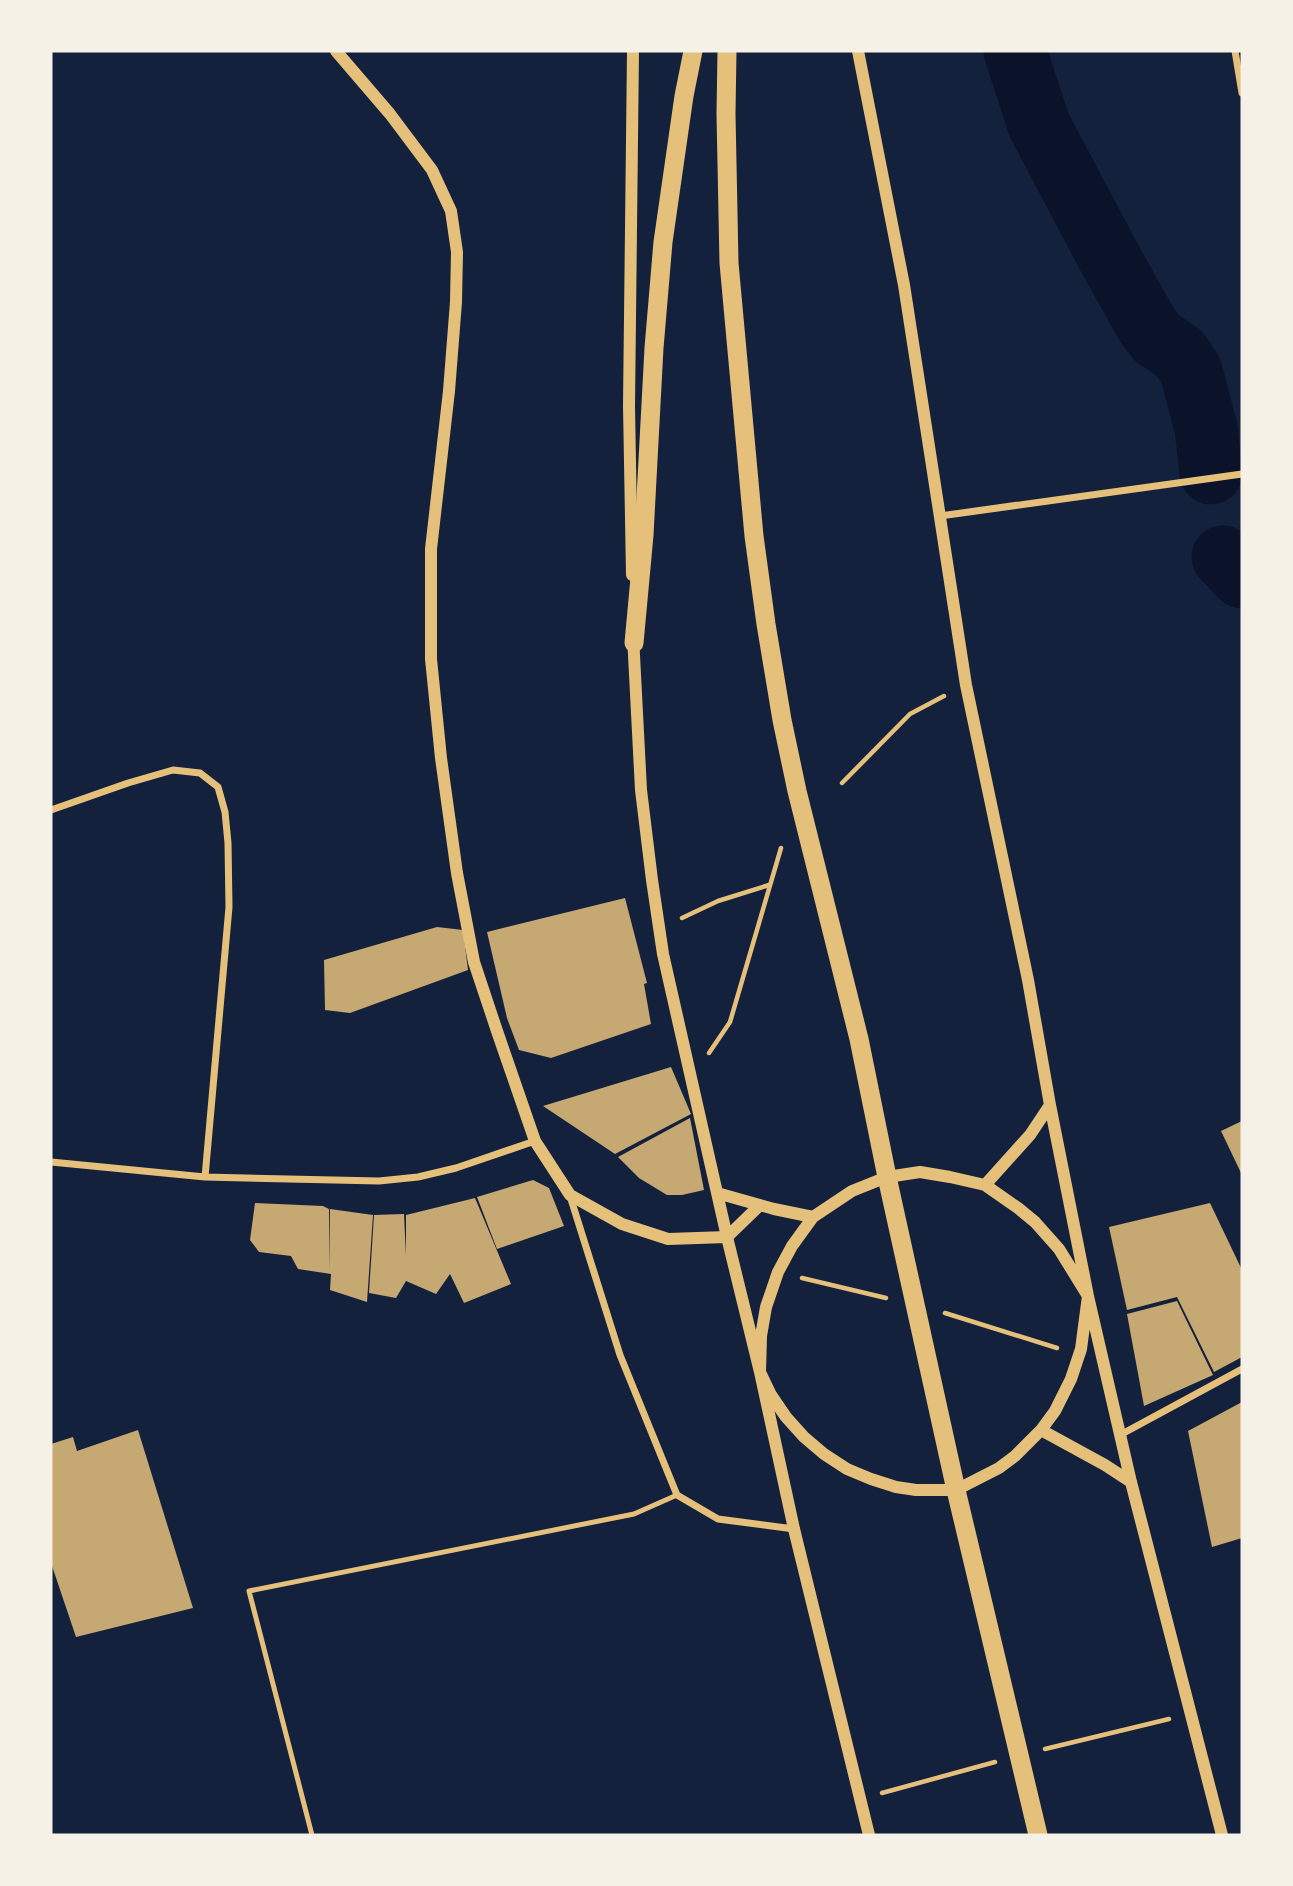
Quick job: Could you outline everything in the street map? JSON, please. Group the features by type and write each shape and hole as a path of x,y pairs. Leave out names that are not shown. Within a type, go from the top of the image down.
{"highway":[{"path":"634,643 644,535 654,348 663,242 693,51"},
{"path":"727,51 729,262 754,536 782,720 859,1039 956,1490 1038,1835"}],"street":[{"path":"336,51 390,114 432,170 451,211 457,252 456,302 448,403 431,549 431,659 455,860 474,962 535,1141 570,1195 620,1354 677,1495 718,1519 794,1530"},
{"path":"633,51 629,405 634,643 641,790 658,920 794,1530 869,1835"},
{"path":"858,51 904,285 966,685 1027,979 1088,1296 1131,1482 1222,1835"},
{"path":"1235,51 1242,93"},
{"path":"940,516 1242,474"},
{"path":"51,810 173,770 200,773 218,787 225,811 229,843 229,907 205,1177"},
{"path":"985,1185 1030,1135 1050,1105"},
{"path":"51,1162 205,1177 379,1181 418,1177 457,1168 535,1141"},
{"path":"920,1172 985,1185 1035,1222 1059,1249 1088,1296 1081,1349 1071,1379 1055,1412 1041,1430 999,1468 956,1490 896,1487 847,1469 804,1437 786,1417 760,1372 761,1336 766,1307 778,1272 792,1246 813,1217 852,1191 887,1177 920,1172"},
{"path":"717,1194 813,1217"},
{"path":"570,1195 622,1224 667,1239 727,1237 760,1205"},
{"path":"1120,1435 1242,1369"},
{"path":"1041,1430 1131,1482"}],"lane":[{"path":"312,1835 249,1591 634,1514 677,1495"}],"path":[{"path":"842,783 910,714 966,685"},
{"path":"709,1054 730,1022 782,843"},
{"path":"681,918 718,901 769,885"},
{"path":"778,1272 894,1300"},
{"path":"942,1312 1061,1349"}],"building":[{"path":"625,898 647,983 644,984 651,1024 551,1058 519,1050 507,1018 487,932"},
{"path":"437,927 463,930 468,970 350,1013 325,1010 324,960"},
{"path":"671,1067 691,1114 615,1154 543,1106"},
{"path":"690,1118 704,1190 667,1195 639,1178 618,1157"},
{"path":"1242,1121 1242,1175 1221,1131"},
{"path":"533,1180 549,1188 564,1226 497,1249 477,1197"},
{"path":"475,1198 511,1284 464,1303 450,1274 436,1294 406,1281 396,1298 369,1293 374,1215 404,1214 406,1256 406,1215"},
{"path":"255,1203 323,1206 329,1209 330,1270 330,1209 373,1215 367,1302 330,1290 331,1274 298,1269 291,1256 259,1252 250,1240"},
{"path":"1210,1203 1242,1270 1242,1357 1214,1372 1177,1297 1127,1310 1109,1227"},
{"path":"1177,1301 1213,1375 1144,1406 1127,1314"},
{"path":"1242,1402 1242,1538 1212,1547 1188,1431"},
{"path":"138,1430 193,1608 76,1637 51,1563 51,1444 73,1437 77,1451"}],"waterway":[{"path":"1015,51 1039,125 1110,259 1147,325 1157,338 1180,354 1191,371 1206,428 1211,473"},
{"path":"1223,557 1242,577"}]}
